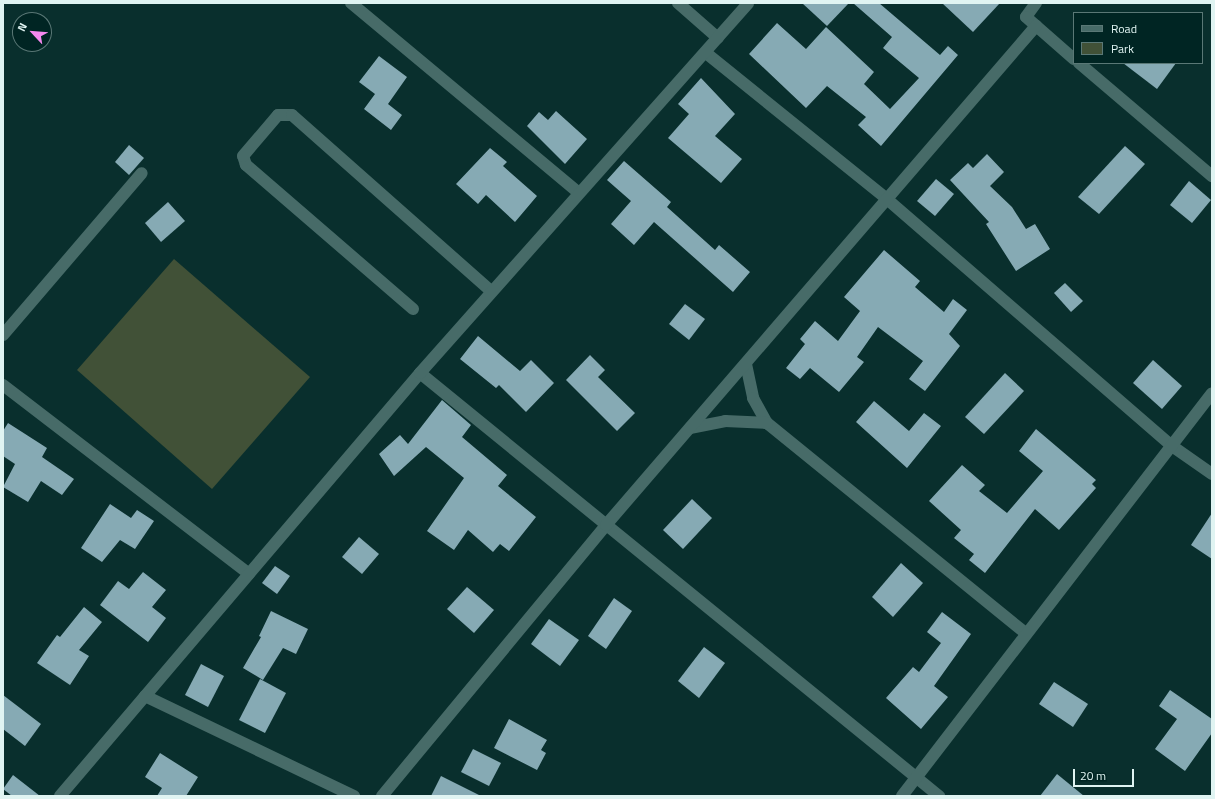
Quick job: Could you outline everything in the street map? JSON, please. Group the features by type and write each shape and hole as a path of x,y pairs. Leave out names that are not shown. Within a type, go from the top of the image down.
{"street":[{"path":"350,3 578,192"},
{"path":"678,3 718,38"},
{"path":"60,796 420,373 578,192 706,53 748,3"},
{"path":"1036,3 1026,15 1036,26 1073,58"},
{"path":"382,796 606,525 888,200 1036,26"},
{"path":"706,53 888,200 1172,446 1212,474"},
{"path":"1080,64 1212,176"},
{"path":"412,309 246,165 243,156 278,115 292,115 492,291"},
{"path":"3,336 142,173"},
{"path":"746,364 753,398 767,423 1025,633"},
{"path":"420,373 939,796"},
{"path":"3,385 249,574"},
{"path":"902,796 915,776 1025,633 1212,393"},
{"path":"690,428 725,421 767,423"},
{"path":"145,696 354,796"}],"green space":[{"path":"174,259 310,377 212,489 77,370"}],"building":[{"path":"802,3 849,3 827,26"},
{"path":"853,3 879,3 940,55 948,46 958,55 881,146 858,125 866,117 827,86 806,108 749,54 777,23 806,49 826,27 874,72 864,84 890,109 919,78 883,48 892,37"},
{"path":"942,3 1000,3 973,32"},
{"path":"379,56 407,77 388,104 402,115 391,130 364,109 375,94 359,82"},
{"path":"1124,64 1175,64 1157,89"},
{"path":"701,78 735,114 715,136 742,159 721,183 668,138 689,114 678,104"},
{"path":"556,111 587,139 565,164 527,126 539,112 548,120"},
{"path":"129,145 144,158 129,175 115,162"},
{"path":"1125,146 1145,164 1099,214 1078,197"},
{"path":"490,148 507,162 503,166 537,196 515,222 486,195 478,204 456,184"},
{"path":"987,154 1004,172 990,186 1012,207 1026,229 1035,224 1050,249 1016,271 986,224 989,222 950,180 968,163 973,168"},
{"path":"624,161 671,202 667,207 715,250 719,245 750,272 733,292 654,222 634,245 611,224 631,201 607,180"},
{"path":"936,179 954,194 935,216 917,201"},
{"path":"1189,181 1211,200 1192,223 1170,205"},
{"path":"168,202 185,221 161,242 145,223"},
{"path":"884,250 920,281 915,287 944,312 953,299 967,310 949,334 960,346 925,391 909,379 923,361 878,327 857,357 864,362 839,392 810,368 800,379 786,368 805,344 800,339 815,321 838,341 860,311 844,297"},
{"path":"1065,283 1083,301 1071,312 1054,293"},
{"path":"685,304 705,319 689,340 669,324"},
{"path":"478,336 520,371 531,360 554,383 526,412 499,385 496,388 460,359"},
{"path":"590,355 605,370 598,377 635,413 617,431 566,380"},
{"path":"1153,360 1182,386 1162,409 1133,383"},
{"path":"1005,373 1024,391 984,434 965,417"},
{"path":"442,400 471,425 462,437 507,475 498,486 536,517 509,551 500,544 493,552 468,530 454,550 427,531 464,478 426,447 394,476 379,454 400,435 408,444"},
{"path":"874,401 909,431 924,413 941,426 907,468 856,422"},
{"path":"8,423 47,448 42,457 74,479 62,495 41,481 28,502 3,487 15,464 3,456 3,431"},
{"path":"1036,429 1096,480 1092,484 1096,488 1059,530 1035,509 985,573 969,560 974,554 954,538 961,530 929,501 962,465 985,485 979,491 1007,513 1043,471 1019,451"},
{"path":"692,499 712,518 683,549 663,530"},
{"path":"110,504 131,518 137,510 154,521 135,549 120,540 102,562 81,548"},
{"path":"1212,513 1212,559 1191,545"},
{"path":"359,537 379,554 362,574 342,557"},
{"path":"901,563 923,583 893,617 872,597"},
{"path":"275,566 290,576 277,594 262,583"},
{"path":"143,572 166,590 152,607 166,618 148,642 100,605 118,581 129,589"},
{"path":"467,587 494,610 474,633 447,609"},
{"path":"614,598 632,611 606,649 588,636"},
{"path":"84,607 102,622 79,650 89,656 70,685 37,663 57,635 60,637"},
{"path":"271,611 308,629 296,654 283,648 263,680 243,668 261,637 259,636"},
{"path":"942,612 971,634 934,686 948,697 921,729 886,698 913,667 919,672 941,643 927,632"},
{"path":"549,619 579,640 560,666 531,644"},
{"path":"704,647 725,663 699,698 678,681"},
{"path":"201,664 224,676 208,707 185,695"},
{"path":"260,679 286,693 265,733 239,720"},
{"path":"1054,682 1088,704 1073,727 1039,704"},
{"path":"1170,690 1212,719 1212,733 1185,771 1155,749 1177,719 1159,706"},
{"path":"3,695 41,724 25,746 3,729"},
{"path":"509,719 547,740 541,750 546,753 537,770 494,748"},
{"path":"473,749 501,763 489,786 461,772"},
{"path":"160,753 198,777 186,796 157,796 162,788 145,777"},
{"path":"1057,774 1084,796 1040,796"},
{"path":"13,775 40,796 12,796 3,789"},
{"path":"441,776 481,796 431,796"}]}
